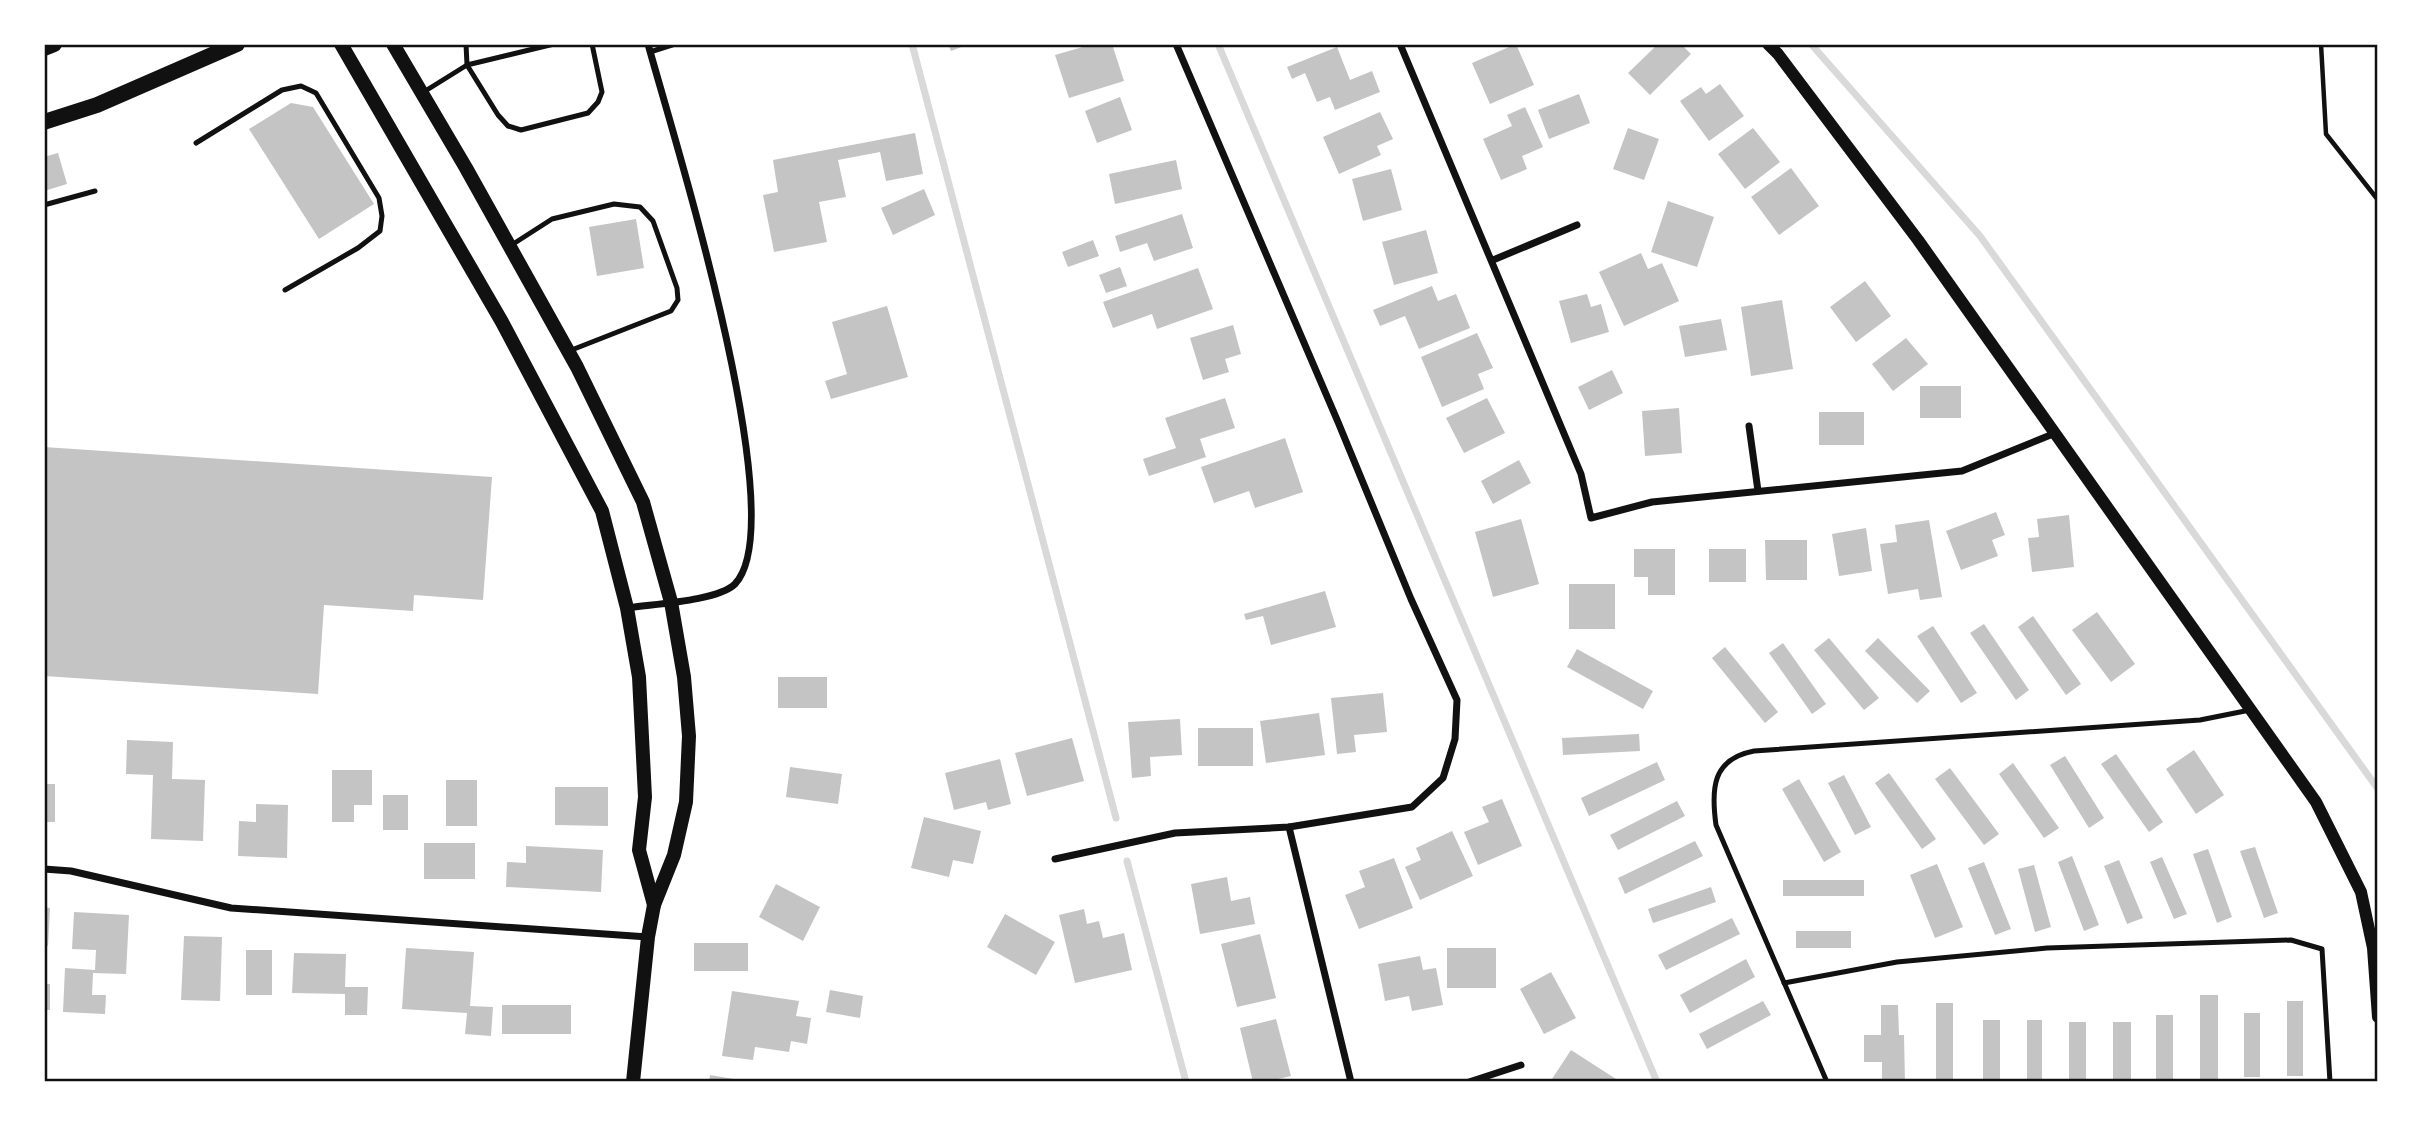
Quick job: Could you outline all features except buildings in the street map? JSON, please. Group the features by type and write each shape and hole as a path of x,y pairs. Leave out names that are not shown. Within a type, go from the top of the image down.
{"main road":[{"path":"44,48 54,44"},
{"path":"44,122 97,105 237,44"},
{"path":"341,44 502,322 602,511 627,608 639,677 645,797 639,850 654,905"},
{"path":"393,44 569,351 643,502 671,602 684,677 689,736 686,802 674,855 654,905 648,937 633,1082"}],"street":[{"path":"1055,859 1175,833 1289,827 1412,807 1443,778 1455,739 1457,700 1411,599 1175,44"},
{"path":"1400,44 1581,474 1591,518 1652,502 1962,471 2053,434"},
{"path":"1768,44 1918,240 2316,802 2361,892 2373,948 2378,1017"},
{"path":"627,608 715,595 734,585 746,567 752,539 749,453 721,310 649,48"},
{"path":"1493,260 1577,225"},
{"path":"1749,426 1758,491"},
{"path":"1289,827 1351,1082"},
{"path":"44,869 71,871 231,908 648,937"},
{"path":"1469,1082 1521,1065"}],"lane":[{"path":"466,44 467,65 498,114 508,126 521,130 588,113 598,102 602,92 592,44"},
{"path":"422,93 467,65 554,44"},
{"path":"649,48 675,44"},
{"path":"196,144 282,90 302,86 316,93 379,198 382,216 380,231 358,248 285,290"},
{"path":"44,205 95,191"},
{"path":"509,246 552,219 614,204 640,207 653,222 677,288 678,300 671,311 569,351"},
{"path":"1826,1082 1716,825 1714,786 1722,766 1739,753 2200,720 2250,710"},
{"path":"1784,983 1897,962 2047,948 2291,940 2322,949 2330,1082"}],"path":[{"path":"2321,44 2326,134 2378,200"}],"waterway":[{"path":"912,44 1116,818"},
{"path":"1218,44 1657,1082"},
{"path":"1811,44 1980,236 2378,789"},
{"path":"1127,861 1186,1082"}]}
